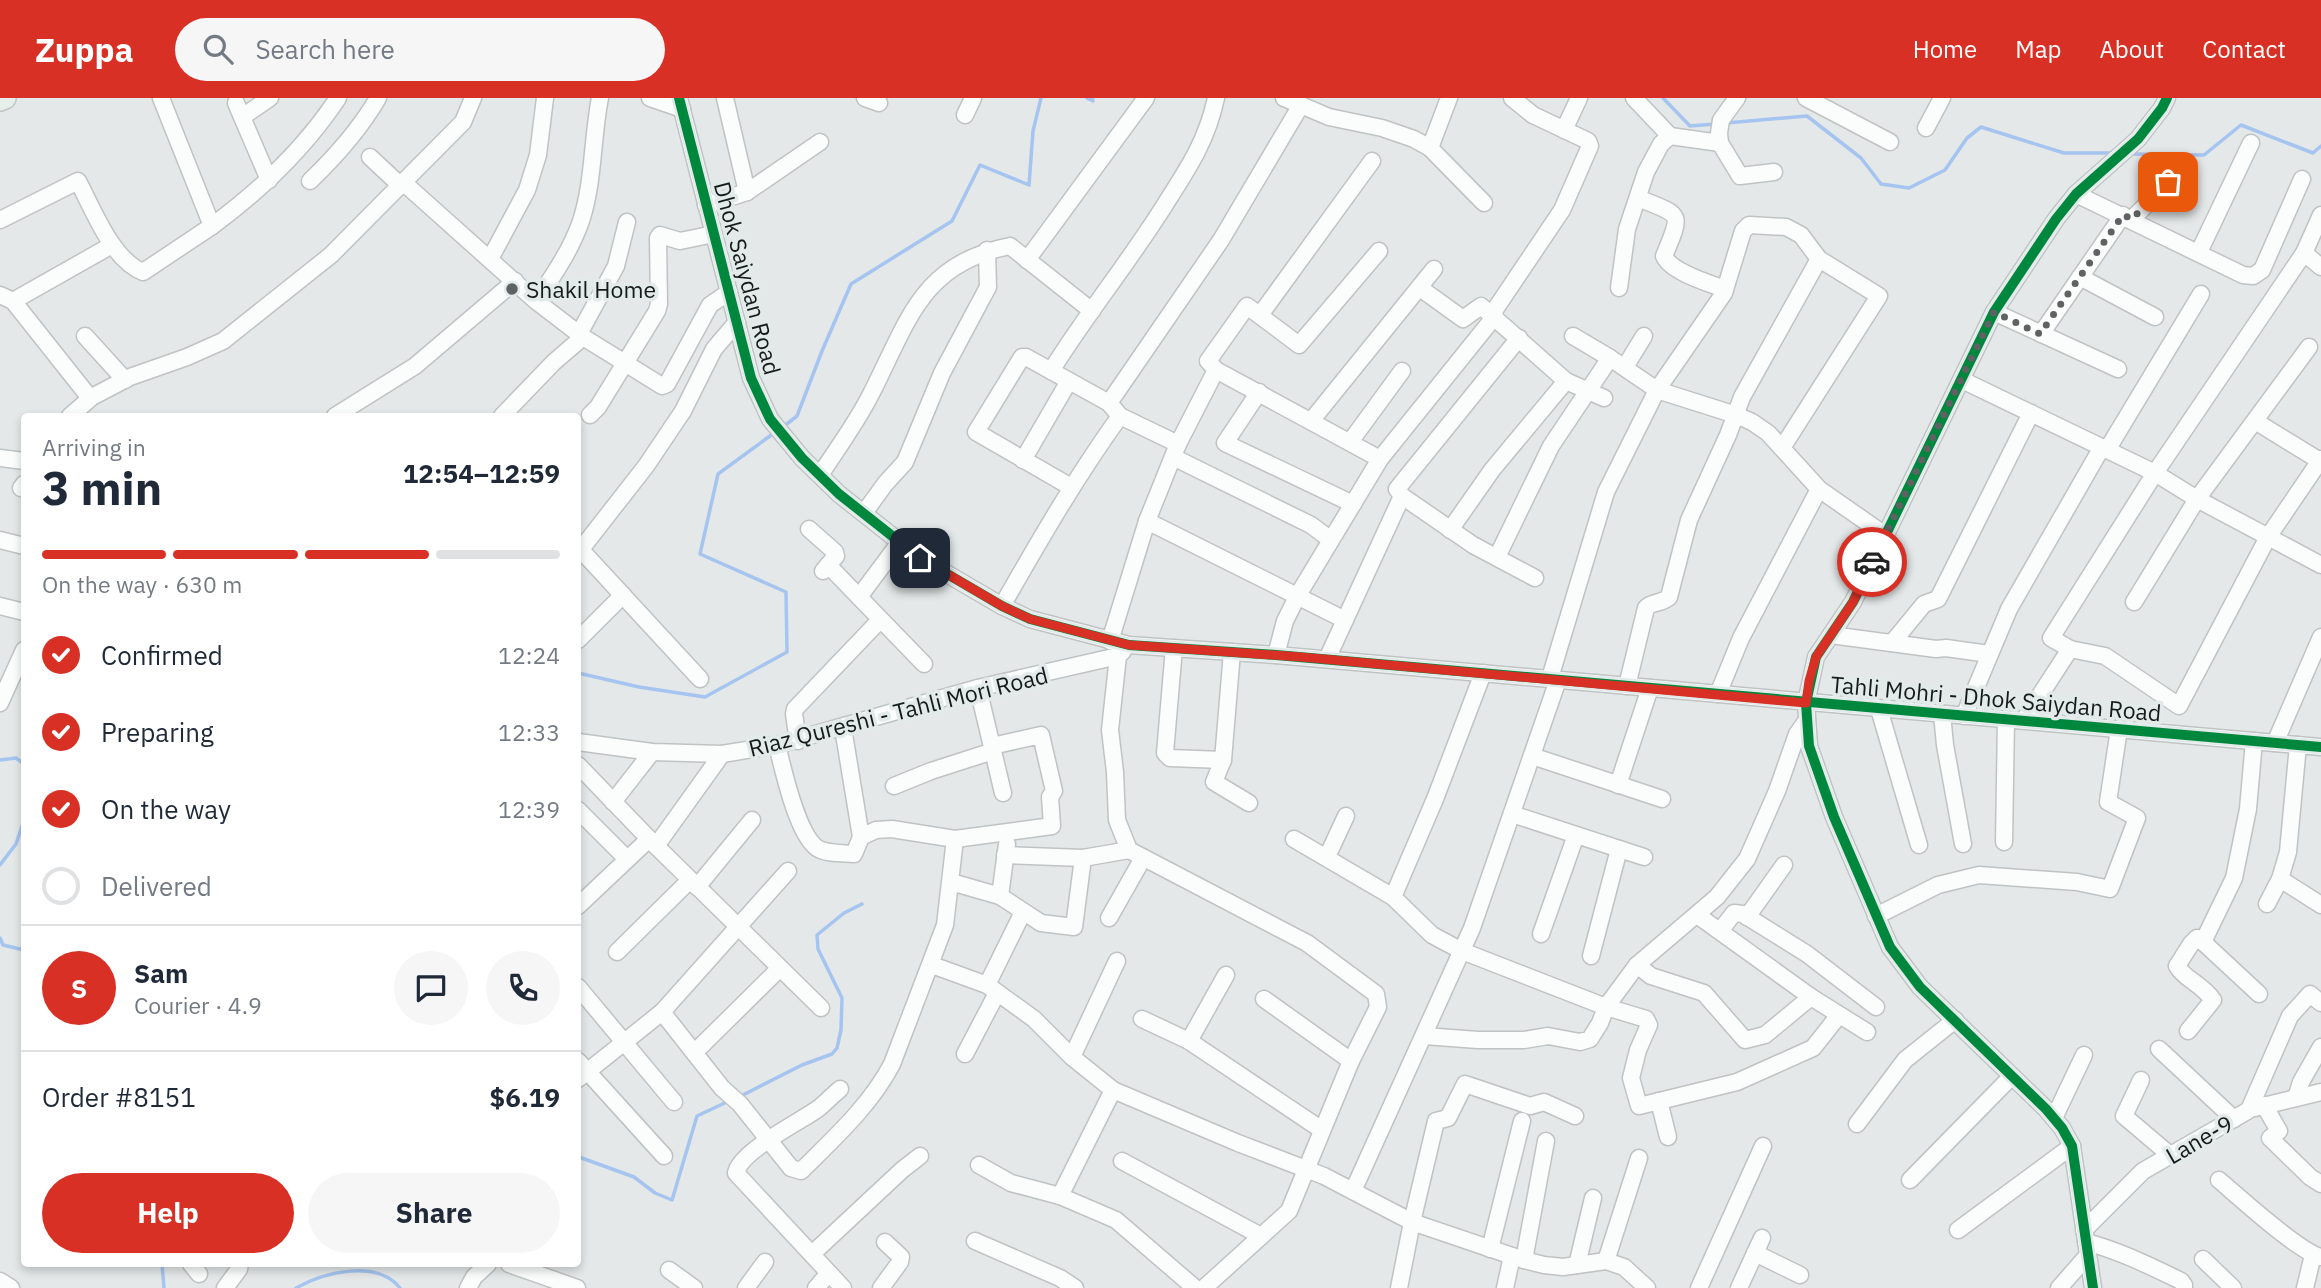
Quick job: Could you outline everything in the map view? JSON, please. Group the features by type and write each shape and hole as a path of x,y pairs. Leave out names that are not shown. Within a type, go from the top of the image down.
{"street":[{"path":"161,98 212,226"},
{"path":"268,180 239,110 270,98"},
{"path":"310,181 330,162 365,120 379,98"},
{"path":"73,413 90,398 125,380 223,341 331,256 463,122 473,98"},
{"path":"490,258 527,190 538,155 545,98"},
{"path":"536,301 569,247 581,221 593,158 600,98"},
{"path":"650,98 680,103"},
{"path":"725,98 747,192"},
{"path":"965,115 973,98"},
{"path":"1027,260 1146,98"},
{"path":"1051,371 1074,333 1133,256 1199,152 1210,126 1216,98"},
{"path":"1284,98 1329,117 1382,128 1414,139 1430,148 1484,204"},
{"path":"1430,148 1448,98"},
{"path":"1276,655 1285,621 1298,595 1380,459 1493,315 1562,210 1588,153 1590,146 1587,141 1533,115 1512,98"},
{"path":"1564,130 1578,98"},
{"path":"1634,98 1670,136"},
{"path":"1720,132 1737,98"},
{"path":"1806,98 1890,142"},
{"path":"1926,128 1942,98"},
{"path":"2093,1288 2072,1146 2054,1118 1920,987 1890,947 1834,817 1809,746 1806,703 1816,657 1853,602 1994,312 2056,219 2076,194 2138,139 2167,98"},
{"path":"0,220 78,181 112,245 137,270 143,272 212,226 268,180 297,151 332,100"},
{"name":"Dhok Saiydan Road","path":"680,103 751,378 770,419 802,458"},
{"path":"1002,606 1114,410 1221,240 1301,105"},
{"path":"1619,288 1627,229 1646,172 1661,144 1670,136 1720,132"},
{"path":"1720,132 1740,176 1774,172"},
{"path":"706,205 747,192 820,142"},
{"path":"2199,252 2251,143"},
{"path":"370,157 490,258 536,301 581,335 665,386 710,305 729,292"},
{"path":"1260,315 1372,161"},
{"path":"2040,334 2080,277 2128,217 2187,164"},
{"path":"2076,194 2128,217 2242,275 2253,276 2262,270 2302,180"},
{"path":"1638,198 1671,211 1676,218 1677,225 1664,256 1667,262 1699,280 1725,289"},
{"path":"2255,421 2320,460 2268,537 2179,706 2105,656 2070,649 2051,638 2155,473 2304,253 2321,215"},
{"path":"505,413 581,335 617,266 627,222"},
{"path":"1353,1191 1462,951 1512,814 1532,756 1606,492 1657,390 1725,289 1743,231 1749,225 1786,227 1801,235 1819,259 1879,296 1782,448"},
{"path":"590,415 598,407 659,304 660,235 680,241 713,234"},
{"path":"90,398 7,298 112,245"},
{"path":"820,475 869,397 917,302 929,287 963,261 987,250 1010,246 1091,311"},
{"path":"864,513 905,462 942,373 988,287 987,250"},
{"path":"1378,251 1299,345 1247,306 1208,361 1216,370 1380,459"},
{"path":"2304,253 2321,267"},
{"path":"1627,686 1646,608 1669,597 1689,520 1742,397 1819,259"},
{"path":"1311,421 1434,269"},
{"path":"2080,277 2155,317"},
{"path":"340,413 415,366 514,281"},
{"path":"1420,288 1463,319 1481,306 1566,381 1604,398"},
{"path":"1964,716 2009,609 2201,295"},
{"path":"1994,312 2118,369"},
{"path":"581,549 646,466 683,411 714,349 737,322"},
{"path":"85,336 125,380"},
{"path":"1573,336 1657,390 1736,415 1768,433 1819,489 1885,535"},
{"path":"1625,367 1644,336"},
{"path":"1519,338 1397,489 1402,496 1450,530 1535,578"},
{"path":"2134,602 2197,499 2309,347"},
{"path":"1071,486 978,434 977,430 1022,358 1026,357 1051,371 1175,451 1311,525 1331,540"},
{"path":"1497,557 1551,446 1610,358"},
{"path":"1110,641 1147,521 1175,451 1216,370"},
{"path":"1350,442 1402,371"},
{"path":"1962,380 2155,473 2197,499 2321,565"},
{"path":"1450,530 1492,470 1566,381"},
{"path":"1023,460 1069,382"},
{"path":"1259,393 1225,443 1353,504"},
{"path":"1892,643 1924,604 1938,599 2031,413"},
{"path":"0,458 21,461"},
{"name":"Tahli Mohri - Dhok Saiydan Road","path":"802,458 920,558 1002,606 1030,619 1110,641 1124,651 1174,648 1327,659 2321,747"},
{"path":"1718,694 1741,638 1819,489"},
{"path":"1327,659 1402,496"},
{"path":"1147,521 1345,620"},
{"path":"809,529 835,552 836,556 825,569 859,597 924,664"},
{"path":"0,540 21,545"},
{"path":"859,597 900,542"},
{"path":"581,554 701,679"},
{"path":"581,637 623,595"},
{"path":"0,606 21,611"},
{"path":"798,741 795,709 880,620"},
{"path":"1830,635 1989,654"},
{"path":"2275,743 2321,637"},
{"path":"1174,648 1165,754 1170,758 1223,760"},
{"path":"2024,720 2070,649"},
{"path":"1124,651 1110,730 1117,820 1136,854"},
{"name":"Riaz Qureshi - Tahli Mori Road","path":"581,742 652,752 722,754 777,746 978,688 1124,651"},
{"path":"1232,652 1223,760 1214,782 1249,803"},
{"path":"0,702 21,656"},
{"path":"1393,897 1435,799 1483,673"},
{"path":"978,688 1003,793"},
{"path":"1618,785 1650,688"},
{"path":"1878,709 1919,845"},
{"path":"1942,714 1963,844"},
{"path":"2004,842 2007,719"},
{"path":"1424,1036 1524,1040 1548,1036 1580,1042 1590,1039 1606,1007 1637,965 1717,897 1746,859 1777,791 1797,734 1807,720"},
{"path":"777,746 791,799 811,842 818,849 825,851 854,854 861,836 843,728"},
{"path":"1876,916 1938,885 1979,875 2077,881 2110,889 2137,818 2108,802 2119,729"},
{"path":"861,836 876,830 892,829 955,839 1052,826 1050,797 1054,791 1041,735 993,748 894,786"},
{"path":"2203,942 2236,869 2248,809 2254,741"},
{"path":"2267,904 2280,879 2288,852 2298,745"},
{"path":"613,802 652,752"},
{"path":"581,903 627,859 652,843 722,754"},
{"path":"1532,756 1662,799"},
{"path":"581,768 652,843 821,1008"},
{"path":"1512,814 1644,857"},
{"path":"1327,857 1346,816"},
{"path":"581,817 627,859"},
{"path":"617,951 694,883 752,820"},
{"path":"1000,896 1009,831"},
{"path":"1541,934 1576,835"},
{"path":"662,1012 722,1088 740,1104 791,1168 801,1171 859,1112 885,1079 892,1064 932,965 945,925 955,839"},
{"path":"1294,839 1393,897 1432,935 1462,951 1606,1007 1646,1019 1649,1025 1638,1050 1632,1078 1639,1106 1737,1082 1821,1041 1839,1015"},
{"path":"1591,956 1619,849"},
{"path":"1109,918 1136,854"},
{"path":"1005,855 1083,858 1136,854 1307,943 1376,994 1378,1007 1351,1061 1289,1211 1204,1288"},
{"path":"950,882 1000,896 1041,923 1074,927 1083,858"},
{"path":"1747,917 1784,865"},
{"path":"664,1156 581,1070 662,1012 788,871"},
{"path":"2280,879 2321,905"},
{"path":"965,1054 1023,912"},
{"path":"1720,931 1734,913 1738,912 1807,954 1876,1007"},
{"path":"1697,915 1811,998 1867,1032"},
{"path":"2188,1031 2213,1000 2207,991 2181,973 2176,965 2197,939 2259,994"},
{"path":"1072,1057 1117,961"},
{"path":"932,965 992,989 1034,1019 1072,1057 1113,1090 1238,1143 1308,1169 1412,1222 1518,1258 1563,1267 1606,1261 1624,1267 1647,1288"},
{"path":"1637,965 1651,976 1704,993 1745,1040 1765,1035 1811,998"},
{"path":"695,1052 780,968"},
{"path":"1189,1041 1226,975"},
{"path":"581,991 674,1101"},
{"name":"Lane-9","path":"2059,1288 2086,1242 2143,1171 2257,1107 2291,1016 2316,998"},
{"path":"1264,999 1351,1061"},
{"path":"1142,1019 1189,1041 1322,1130"},
{"path":"1857,1124 1905,1060 1955,1020"},
{"path":"2296,1098 2301,1083 2321,1047"},
{"path":"2159,1049 2234,1119"},
{"path":"2054,1118 2084,1055"},
{"path":"1910,1180 2011,1077"},
{"path":"2141,1080 2124,1116 2170,1155"},
{"path":"1399,1288 1436,1121 1444,1120 1451,1113 1465,1084 1530,1106 1544,1102 1575,1116"},
{"path":"839,1089 818,1108 790,1125 744,1160 737,1167 736,1173 843,1288"},
{"path":"1060,1196 1113,1090"},
{"path":"2321,1092 2257,1107 2278,1131 2270,1138 2310,1177 2321,1184"},
{"path":"1659,1101 1668,1137"},
{"path":"1490,1249 1522,1121"},
{"path":"1505,1288 1518,1258 1546,1141"},
{"path":"1699,1288 1763,1146"},
{"path":"1958,1230 2072,1146"},
{"path":"812,1254 920,1156"},
{"path":"1606,1261 1639,1158"},
{"path":"1122,1161 1261,1236"},
{"path":"979,1165 1012,1183 1060,1196 1116,1220 1195,1288"},
{"path":"2219,1180 2317,1256 2305,1288"},
{"path":"1577,1265 1593,1198"},
{"path":"1740,1288 1762,1238"},
{"path":"975,1241 1060,1278 1075,1288"},
{"path":"881,1288 901,1257 885,1242"},
{"path":"2086,1242 2137,1259 2181,1281 2184,1288"},
{"path":"1755,1254 1800,1275"},
{"path":"2203,1259 2233,1288"},
{"path":"746,1288 765,1262"},
{"path":"225,1288 239,1267"},
{"path":"468,1288 474,1277 485,1267"},
{"path":"517,1267 577,1288"},
{"path":"669,1269 691,1287"},
{"path":"816,1288 829,1273"},
{"path":"0,1281 11,1288"}],"waterway":[{"path":"783,427 797,416 851,284 952,221 980,165 1029,185 1033,131 1041,98"},
{"path":"1087,98 1093,101 1092,98"},
{"path":"1663,98 1690,126 1715,124"},
{"path":"1726,123 1807,116 1861,158 1881,184 1909,188 1945,170 1967,138 1981,127 2064,153 2114,153"},
{"path":"2131,154 2204,155 2241,125 2313,153 2321,146"},
{"path":"581,674 639,687 705,697 787,652 786,592 700,554 718,474 774,433"},
{"path":"0,760 16,758 21,762"},
{"path":"0,865 16,844 21,829"},
{"path":"739,1097 802,1065 832,1054 837,1048 841,1030 842,998 818,949 817,935 844,913 862,904"},
{"path":"0,938 3,945 21,949"},
{"path":"581,1158 634,1177 655,1193 672,1200 697,1116 729,1101"},
{"path":"162,1267 164,1288"},
{"path":"296,1288 321,1277 350,1271 378,1274 390,1279 400,1288"}],"cycle path":[{"path":"679,98 751,378 770,419 802,458 839,494 920,558 1002,606 1030,619 1129,645 1276,655 2321,747"},
{"path":"2093,1288 2072,1146 2062,1128 2046,1109 1920,987 1890,947 1834,817 1809,746 1806,703 1816,657 1853,602 1994,312 2056,219 2076,194 2138,139 2167,98"}],"way so far":[{"path":"1872,562 1994,312 2040,334 2123,215 2132,219 2168,182"}],"place":[{"name":"Shakil Home","path":"512,289"}],"route":[{"path":"920,558 1002,606 1030,619 1129,645 1550,678 1806,703 1816,657 1853,602 1872,562"}]}
